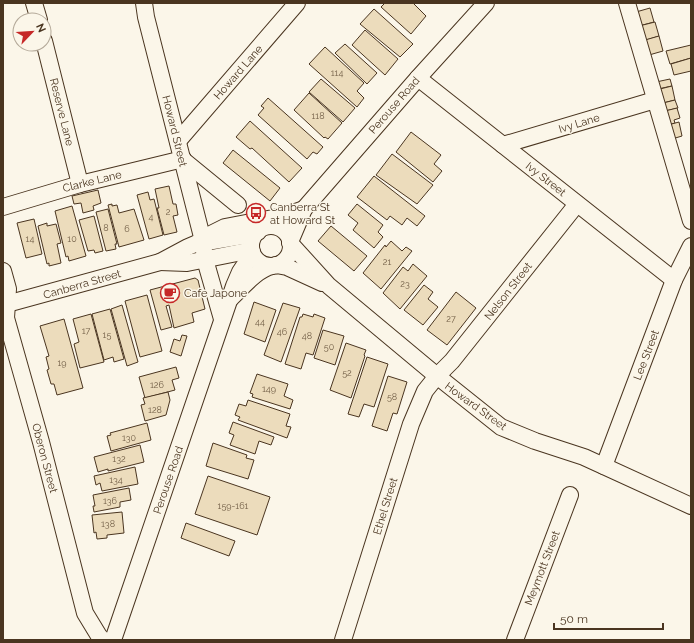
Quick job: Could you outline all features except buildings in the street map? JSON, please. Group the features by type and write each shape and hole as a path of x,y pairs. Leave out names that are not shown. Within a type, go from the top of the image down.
{"street":[{"name":"Howard Street","path":"144,3 146,17 203,240 205,259"},
{"name":"Perouse Road","path":"290,243 304,209 418,78 486,3"},
{"path":"627,3 691,221"},
{"name":"Howard Lane","path":"178,141 292,5"},
{"name":"Reserve Lane","path":"47,52 80,184"},
{"name":"Ivy Street","path":"418,78 674,280"},
{"name":"Ivy Lane","path":"503,146 655,100"},
{"path":"183,160 238,205"},
{"name":"Clarke Lane","path":"3,206 80,184 183,160"},
{"name":"Nelson Street","path":"437,376 452,361 577,204"},
{"name":"Perouse Road","path":"273,227 304,209"},
{"name":"Canberra Street","path":"5,305 160,262 225,227 284,216 304,209"},
{"path":"203,240 246,236 265,228 273,227 284,232 290,243 290,250 287,257 282,262 274,266 265,265 259,262 252,253 251,243 252,239 258,232"},
{"name":"Howard Street","path":"290,243 329,286 501,427 535,441 584,457 691,506"},
{"name":"Lee Street","path":"604,466 674,280 691,246"},
{"name":"Canberra Street","path":"160,262 187,263 242,252 252,253"},
{"name":"Perouse Road","path":"113,640 222,319 238,276 252,253"},
{"path":"205,259 222,319"},
{"name":"Howard Street","path":"274,266 291,269 329,286"},
{"name":"Perouse Road","path":"229,301 255,275 266,268 274,266"},
{"name":"Oberon Street","path":"3,271 8,289 5,305 6,318 41,442 85,613 103,640"},
{"name":"Ethel Street","path":"343,640 411,424 425,391 437,376"},
{"name":"Meymott Street","path":"515,640 570,495"}],"place":[{"name":"Canberra St at Howard St","path":"256,213"},
{"name":"Cafe Japone","path":"170,293"}]}
